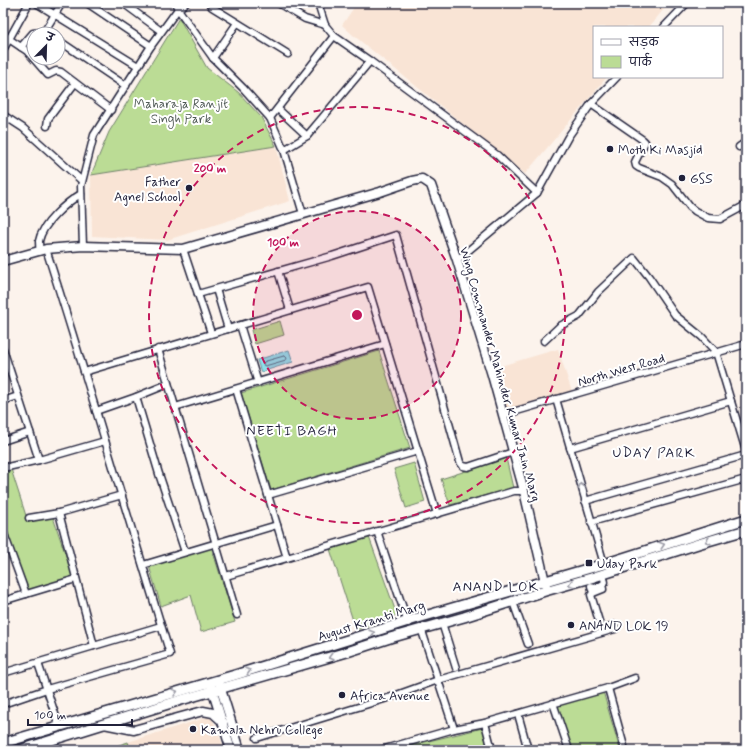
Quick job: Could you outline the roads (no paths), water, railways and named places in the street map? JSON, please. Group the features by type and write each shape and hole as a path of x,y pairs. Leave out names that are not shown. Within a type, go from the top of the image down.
{"main road":[{"name":"August Kranti Marg","path":"20,750 103,724 408,622 604,564 746,519"},
{"name":"August Kranti Marg","path":"3,743 59,726 347,652 421,628 603,575 746,530"}],"street":[{"path":"3,50 29,3"},
{"path":"36,3 138,66"},
{"path":"50,26 62,3"},
{"path":"87,3 151,46"},
{"path":"123,3 161,31"},
{"path":"83,246 82,181 94,135 177,6 186,3"},
{"path":"278,3 305,19 325,25"},
{"path":"318,3 325,25 334,36 497,155 536,193"},
{"path":"665,26 687,3"},
{"path":"212,4 237,23 288,54"},
{"path":"3,261 43,250 83,246 183,249 303,214 284,150 270,118 213,58 177,6"},
{"path":"213,58 237,23"},
{"path":"3,35 27,51 48,75 61,72 111,110"},
{"path":"270,118 334,36"},
{"path":"21,47 26,41"},
{"path":"66,45 126,86"},
{"path":"284,150 307,136 370,61"},
{"path":"457,260 536,193 562,146 591,104 616,78"},
{"path":"47,126 48,119 75,83"},
{"path":"591,104 645,142 635,162 636,166 662,177 672,184 695,211 708,218 720,219 746,205"},
{"path":"278,109 307,136"},
{"path":"3,115 23,128 82,181"},
{"path":"739,147 746,142"},
{"name":"Wing Commander Mahinder Kumar Jain Marg","path":"303,214 412,181 422,179 431,185 457,260 513,452 524,491 544,581 548,590"},
{"path":"3,704 47,689 170,654 84,372 39,241 46,224 74,198 81,194"},
{"path":"198,294 332,256 396,235 460,462 463,466 468,467 513,452"},
{"path":"183,249 211,333"},
{"path":"544,341 560,326 579,316 598,292 634,258 675,315 702,337 716,352 731,401 743,432 746,451"},
{"path":"278,271 290,310"},
{"path":"84,372 368,287 437,514"},
{"path":"216,289 228,329"},
{"path":"240,325 258,382"},
{"path":"175,407 385,344"},
{"name":"North West Road","path":"502,415 746,344"},
{"path":"3,349 39,460"},
{"path":"158,349 237,615"},
{"path":"96,411 136,398 168,384"},
{"path":"236,389 287,558"},
{"path":"3,401 18,396"},
{"path":"136,398 185,552"},
{"path":"556,399 604,564"},
{"path":"570,448 731,401"},
{"path":"3,441 30,432"},
{"path":"3,468 39,460 105,441"},
{"path":"268,495 418,451"},
{"path":"585,501 746,455"},
{"path":"591,522 746,479"},
{"path":"226,576 514,490 524,491"},
{"path":"29,518 59,513 122,495"},
{"path":"59,513 94,646"},
{"path":"143,565 277,525"},
{"path":"3,531 26,594"},
{"path":"378,531 408,622"},
{"path":"592,591 603,589 602,585 605,582 603,575"},
{"path":"3,602 76,579"},
{"path":"257,738 391,697 438,680 614,627 601,628 591,595 592,591 589,579"},
{"path":"513,602 528,644"},
{"path":"442,623 456,668"},
{"path":"3,673 161,626"},
{"path":"421,628 454,730"},
{"path":"38,662 59,726"},
{"path":"381,750 518,714 608,688 635,678"},
{"path":"216,686 222,722 231,750"},
{"path":"216,686 240,750"},
{"path":"608,688 625,750"},
{"path":"553,703 569,750"},
{"path":"103,724 134,730 203,711 213,714 222,722"},
{"path":"518,714 528,750"},
{"path":"485,723 492,750"}],"water":[{"path":"289,350 293,362 261,372 257,360"}],"place":[{"name":"Moth Ki Masjid","path":"610,149"},
{"name":"GSS","path":"682,178"},
{"name":"Father Agnel School","path":"189,188"},
{"name":"Uday Park","path":"589,563"},
{"name":"ANAND LOK 19","path":"571,625"},
{"name":"Africa Avenue","path":"342,695"},
{"name":"Kamala Nehru College","path":"193,729"}],"district":[{"name":"NEETI BAGH","path":"292,430"},
{"name":"UDAY PARK","path":"654,452"},
{"name":"ANAND LOK","path":"496,586"}],"park label":[{"name":"Maharaja Ranjit Singh Park","path":"181,110"}]}
